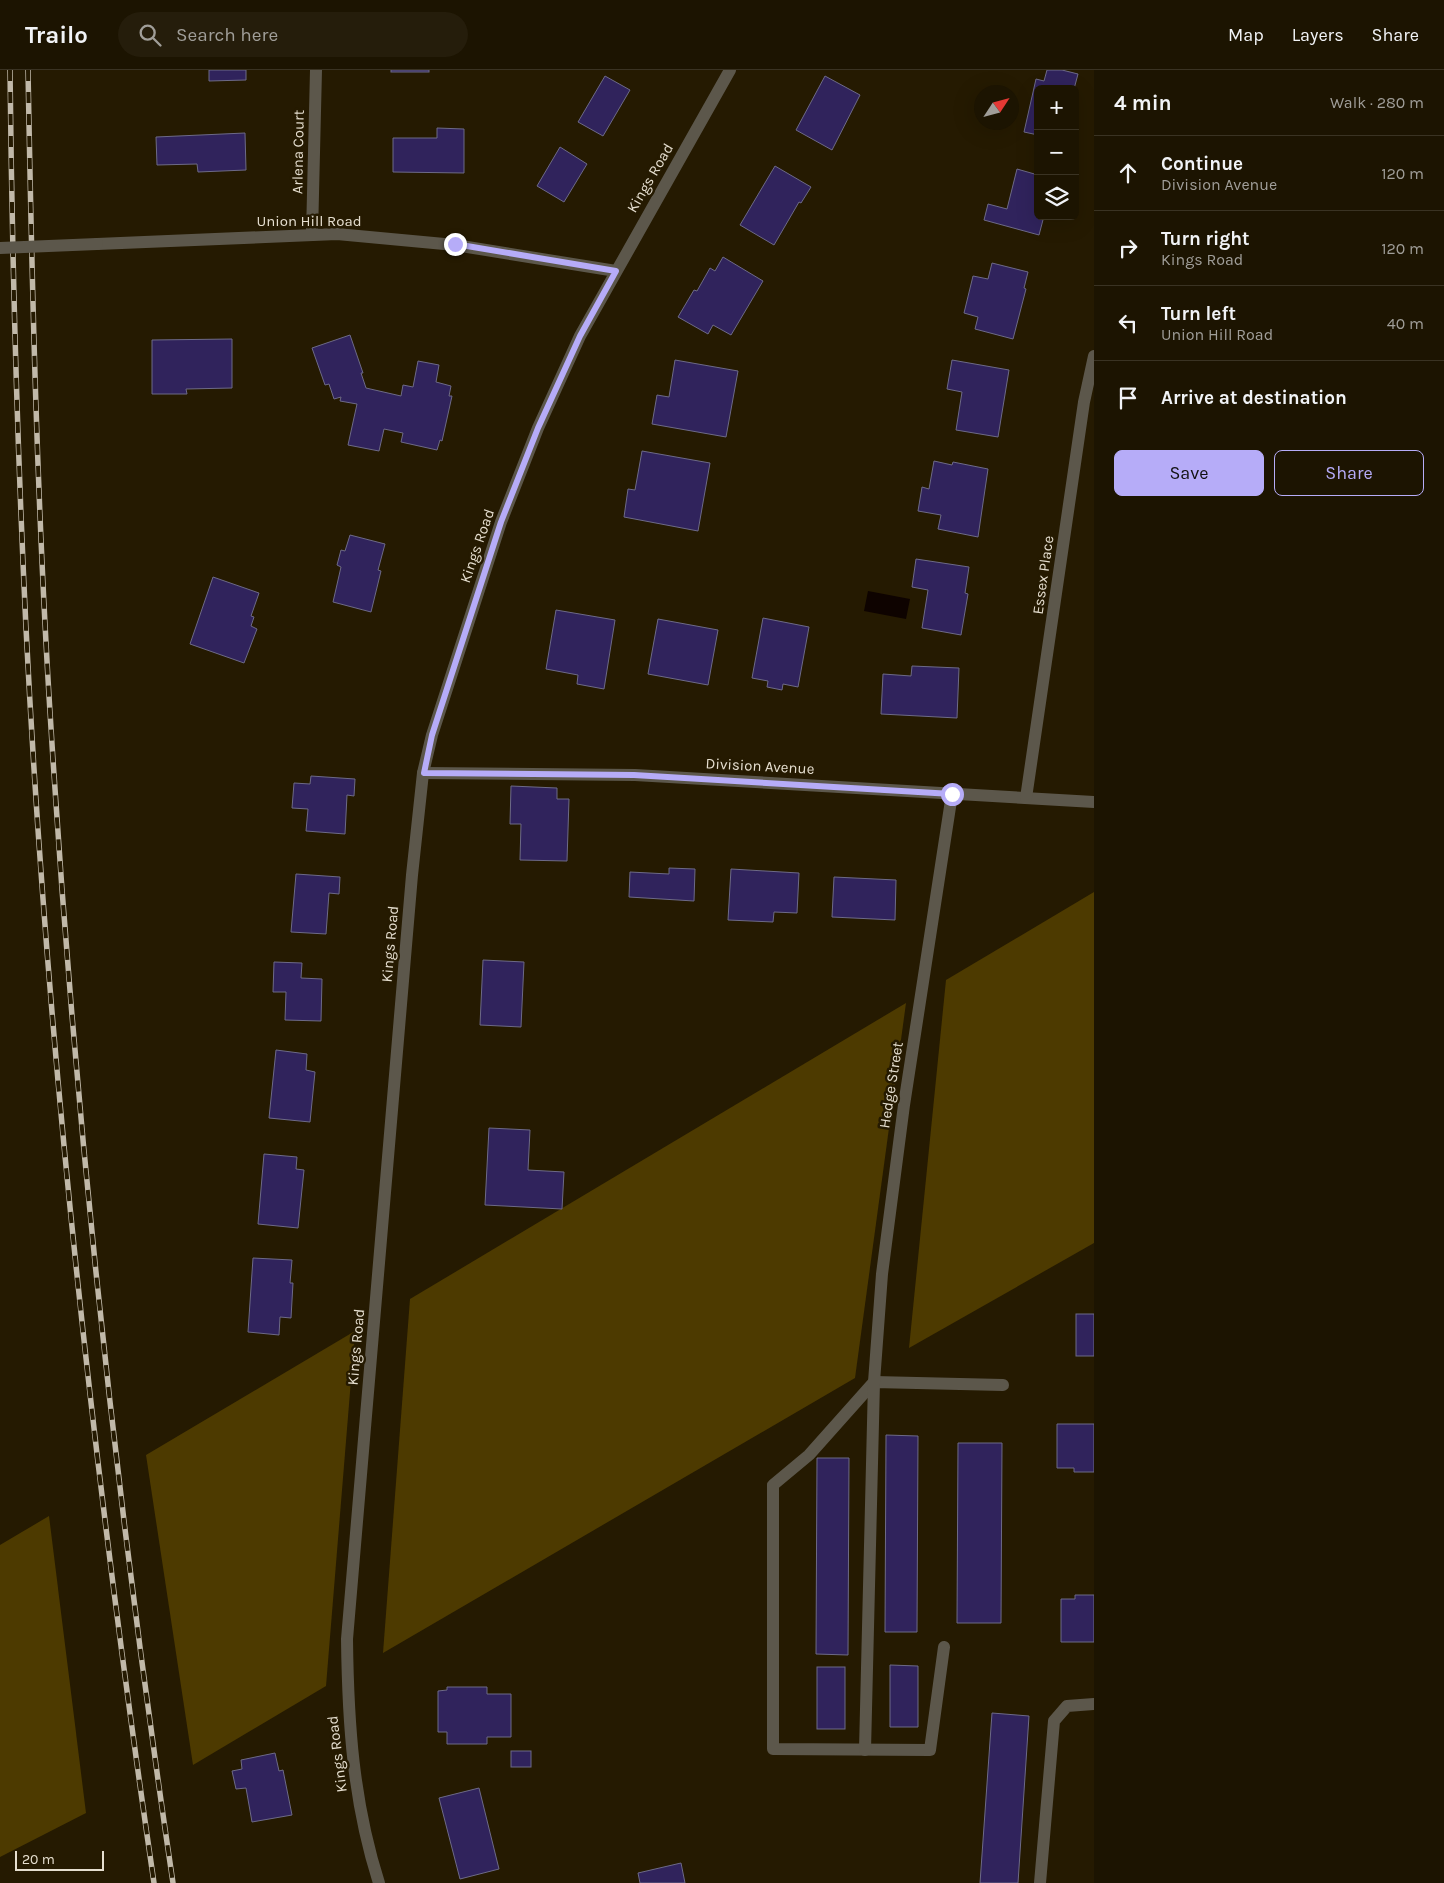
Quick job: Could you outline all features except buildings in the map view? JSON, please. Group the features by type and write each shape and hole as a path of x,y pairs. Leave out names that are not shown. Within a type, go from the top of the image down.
{"street":[{"name":"Arlena Court","path":"312,235 316,70"},
{"name":"Kings Road","path":"379,1883 371,1860 355,1780 348,1720 347,1639 412,875 424,773 432,735 501,522 542,420 580,336 730,70"},
{"name":"Union Hill Road","path":"0,248 337,234 455,244 616,271"},
{"name":"Essex Place","path":"1026,798 1084,402 1094,356"},
{"name":"Division Avenue","path":"424,773 634,775 1094,802"},
{"name":"Hedge Street","path":"865,1750 874,1382 882,1274 902,1114 952,794"},
{"path":"944,1647 930,1750 773,1749 773,1485 809,1455 874,1382 1003,1385"},
{"path":"1040,1883 1054,1721 1067,1706 1094,1704"}],"shaded area":[{"path":"868,591 910,599 906,619 864,611"},
{"path":"1094,892 1094,1243 909,1348 946,980"},
{"path":"906,1003 855,1378 383,1653 410,1299"},
{"path":"355,1331 326,1686 193,1765 146,1455"},
{"path":"49,1516 86,1813 0,1857 0,1545"}],"railway":[{"path":"10,70 15,349 23,558 35,785 46,943 75,1257 92,1414 111,1570 154,1883"},
{"path":"28,70 33,317 42,564 51,728 72,1018 85,1163 116,1451 133,1595 173,1883"}],"route":[{"path":"455,244 616,271 580,336 538,428 501,522 432,735 424,773 634,775 952,794"}]}
